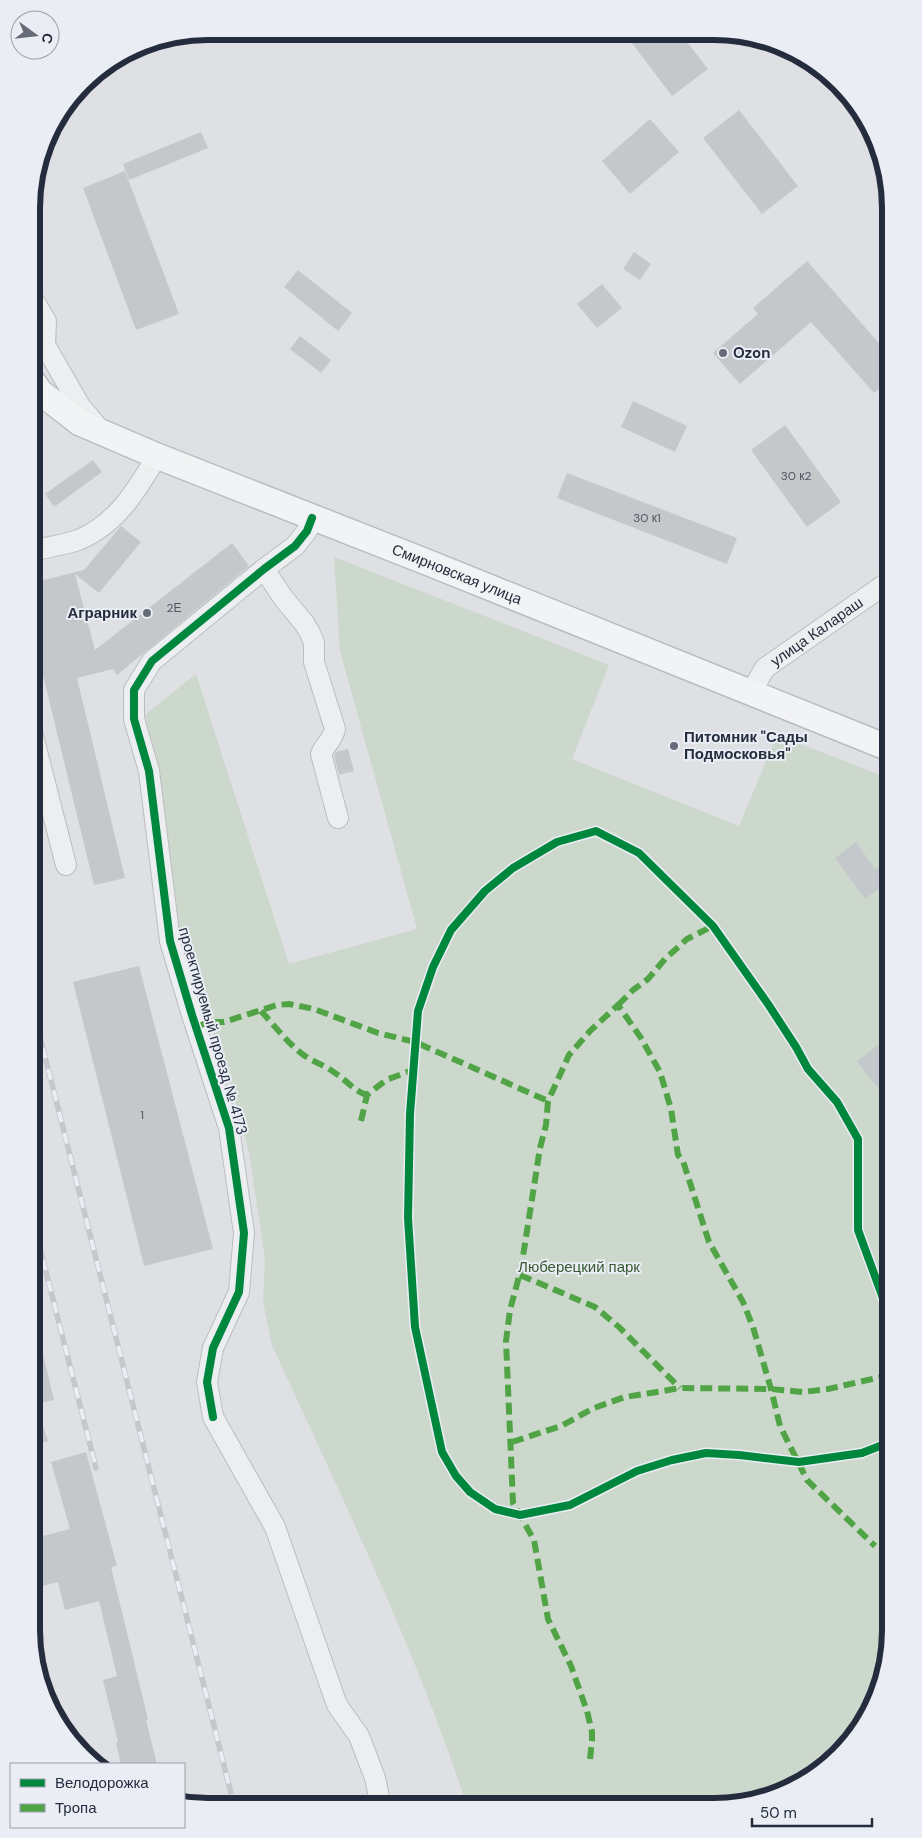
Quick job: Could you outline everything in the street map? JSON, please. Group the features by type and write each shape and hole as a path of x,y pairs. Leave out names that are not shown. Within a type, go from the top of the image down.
{"main road":[{"name":"Смирновская улица","path":"40,392 80,423 102,433 882,745"}],"street":[{"path":"40,311 46,321 45,345 80,406 102,433"},
{"path":"40,548 78,540 100,529 119,513 144,479 157,456"},
{"name":"проектируемый проезд № 4173","path":"312,518 307,530 295,546 264,569 152,661 134,690 134,719 149,771 170,941 229,1128 244,1233 239,1292 213,1348 207,1382 213,1417 275,1527 337,1704 359,1736 375,1778 379,1798"},
{"path":"264,569 284,599 304,623 314,643 314,662 335,729 334,737 324,747 321,754 338,818"},
{"name":"улица Калараш","path":"751,692 765,668 882,589"},
{"path":"40,763 66,865"}],"green space":[{"name":"Люберецкий парк","path":"334,557 609,665 572,759 739,826 777,735 882,776 882,1641 873,1684 865,1704 854,1723 833,1749 816,1763 788,1781 768,1789 725,1798 464,1798 447,1747 401,1630 272,1345 263,1302 265,1258 249,1152 225,1066 181,950 160,782 145,715 196,674 289,964 417,929 340,651"}],"building":[{"path":"630,40 686,40 708,69 672,96"},
{"path":"739,110 798,186 762,214 703,138"},
{"path":"650,119 679,152 630,194 602,161"},
{"path":"201,132 208,148 129,180 123,164"},
{"path":"125,171 179,314 136,330 83,188"},
{"path":"634,252 651,264 640,280 623,269"},
{"path":"807,261 882,347 882,386 874,393 811,322 740,384 713,353 758,314 753,308"},
{"path":"298,270 352,313 338,331 284,287"},
{"path":"602,284 622,308 597,328 577,304"},
{"path":"300,336 331,360 321,373 290,349"},
{"path":"633,401 687,426 675,452 621,427"},
{"path":"785,425 841,502 807,527 751,450"},
{"path":"93,460 102,472 54,507 45,494"},
{"path":"567,473 737,538 727,564 557,498"},
{"path":"121,526 141,542 99,593 75,574 95,650 232,543 249,566 117,675 113,669 77,678 125,878 94,885 40,663 40,581 84,570"},
{"path":"348,749 354,771 339,775 334,756 336,752"},
{"path":"856,842 875,869 882,864 882,887 865,899 835,858"},
{"path":"139,966 213,1249 144,1266 73,982"},
{"path":"882,1042 882,1094 857,1061"},
{"path":"40,1342 54,1400 40,1403"},
{"path":"40,1416 48,1441 40,1443"},
{"path":"86,1452 117,1566 111,1567 157,1763 121,1763 116,1743 118,1742 103,1680 117,1676 99,1601 65,1610 58,1582 40,1587 40,1537 70,1529 51,1462"}],"railway":[{"path":"40,1037 232,1798"},
{"path":"40,1248 96,1468"}],"marked path":[{"path":"618,1005 633,990 648,979 665,959 687,939 713,926"},
{"path":"195,1027 210,1022 224,1022 277,1005 289,1004 314,1009 378,1033 415,1042 548,1101"},
{"path":"590,1759 592,1732 587,1711 571,1666 548,1619 534,1540 513,1503 506,1341 510,1310 521,1269 540,1148 546,1125 548,1101 569,1055 590,1031 618,1005 641,1038 660,1072 671,1109 678,1155 683,1161 709,1242 743,1302 753,1327 780,1426 807,1480 875,1546"},
{"path":"261,1011 299,1051 339,1076 358,1091 367,1095"},
{"path":"361,1121 367,1095 386,1080 413,1070"},
{"path":"520,1275 595,1307 619,1327 680,1388"},
{"path":"512,1442 561,1426 594,1408 625,1397 680,1388 771,1389 803,1392 828,1389 882,1377"}],"cycle path":[{"path":"213,1417 207,1382 213,1348 239,1292 244,1233 229,1128 170,941 149,771 134,719 134,690 152,661 264,569 295,546 307,531 312,518"},
{"path":"882,1295 858,1230 858,1139 837,1102 808,1069 768,1004 713,926 639,853 596,831 557,842 513,868 485,891 451,930 433,967 418,1011 410,1114 408,1218 415,1327 442,1452 456,1476 470,1492 495,1509 520,1515 570,1505 637,1471 672,1460 706,1453 799,1462 862,1453 882,1445"}],"place":[{"name":"Ozon","path":"723,353"},
{"name":"Аграрник","path":"147,613"},
{"name":"Питомник \"Сады Подмосковья\"","path":"674,746"}]}
